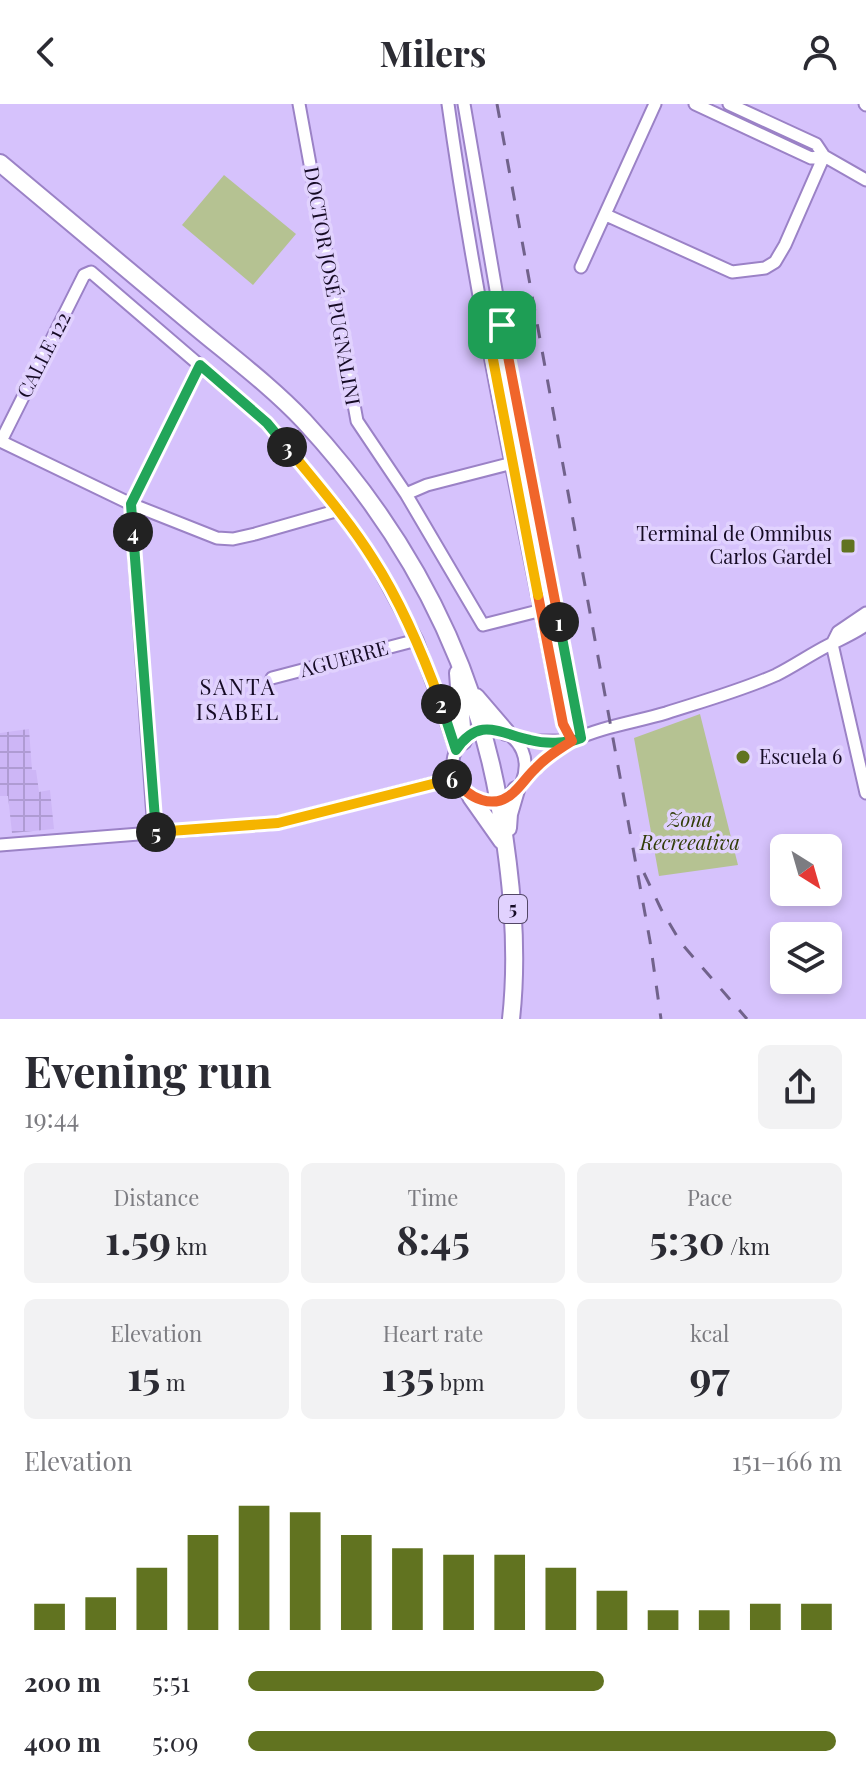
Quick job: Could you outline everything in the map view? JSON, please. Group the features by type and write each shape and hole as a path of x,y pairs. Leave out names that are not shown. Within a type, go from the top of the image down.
{"highway":[{"name":"5","path":"0,163 237,361 301,419 353,479 428,591 471,692 498,801 513,906 511,1019"},
{"path":"457,656 460,745"},
{"path":"471,692 508,734"},
{"path":"507,849 509,814 519,786"},
{"path":"471,797 507,849"}],"street":[{"name":"DOCTOR JOSÉ PUGNALINI","path":"299,104 357,421 406,494 483,625 541,611"},
{"path":"448,104 457,168 563,724 576,740"},
{"path":"464,104 556,607 576,740"},
{"path":"581,267 655,104"},
{"path":"695,104 811,158 824,156"},
{"path":"729,104 816,144 824,156 866,180"},
{"path":"606,215 732,272 765,268 775,262 785,245 824,156"},
{"path":"457,168 473,165"},
{"name":"CALLE 122","path":"0,441 84,275 91,272 200,365"},
{"path":"487,328 502,325"},
{"path":"154,832 131,504 200,365 267,423 339,510 374,560 417,640 460,745"},
{"path":"0,441 131,504 217,538 233,539 339,510"},
{"path":"406,494 427,485 528,459"},
{"path":"541,611 556,607"},
{"path":"866,613 838,632 832,644 866,793"},
{"path":"576,740 534,741 482,729 460,745 453,769 455,778 471,797 498,801 519,786 544,760 576,740 756,683 845,640 866,625"},
{"name":"AGUERRE","path":"272,678 417,640"},
{"path":"508,734 517,741 525,756 525,774 519,786"},
{"path":"0,845 278,823 455,778"}],"shaded area":[{"path":"29,729 32,770 36,770 39,792 50,790 54,829 12,833 8,796 0,796 0,733"}],"green space":[{"path":"224,175 296,234 253,285 182,225"},
{"name":"Zona Recreeativa","path":"700,714 738,865 659,876 634,738"}],"railway":[{"path":"497,104 650,941 661,1019"},
{"path":"644,873 681,943 747,1019"}],"place":[{"name":"Terminal de Omnibus Carlos Gardel","path":"848,546"},
{"name":"Escuela 6","path":"743,757"}],"district":[{"name":"SANTA ISABEL","path":"238,700"}],"route":[{"path":"502,325 487,328 563,724 572,741 544,760 508,797 498,801 471,797 455,778 278,823 154,832 131,504 200,365 267,423 339,510 374,560 417,640 456,750 472,733 482,729 498,730 534,741 572,741 581,738 502,325"}]}
